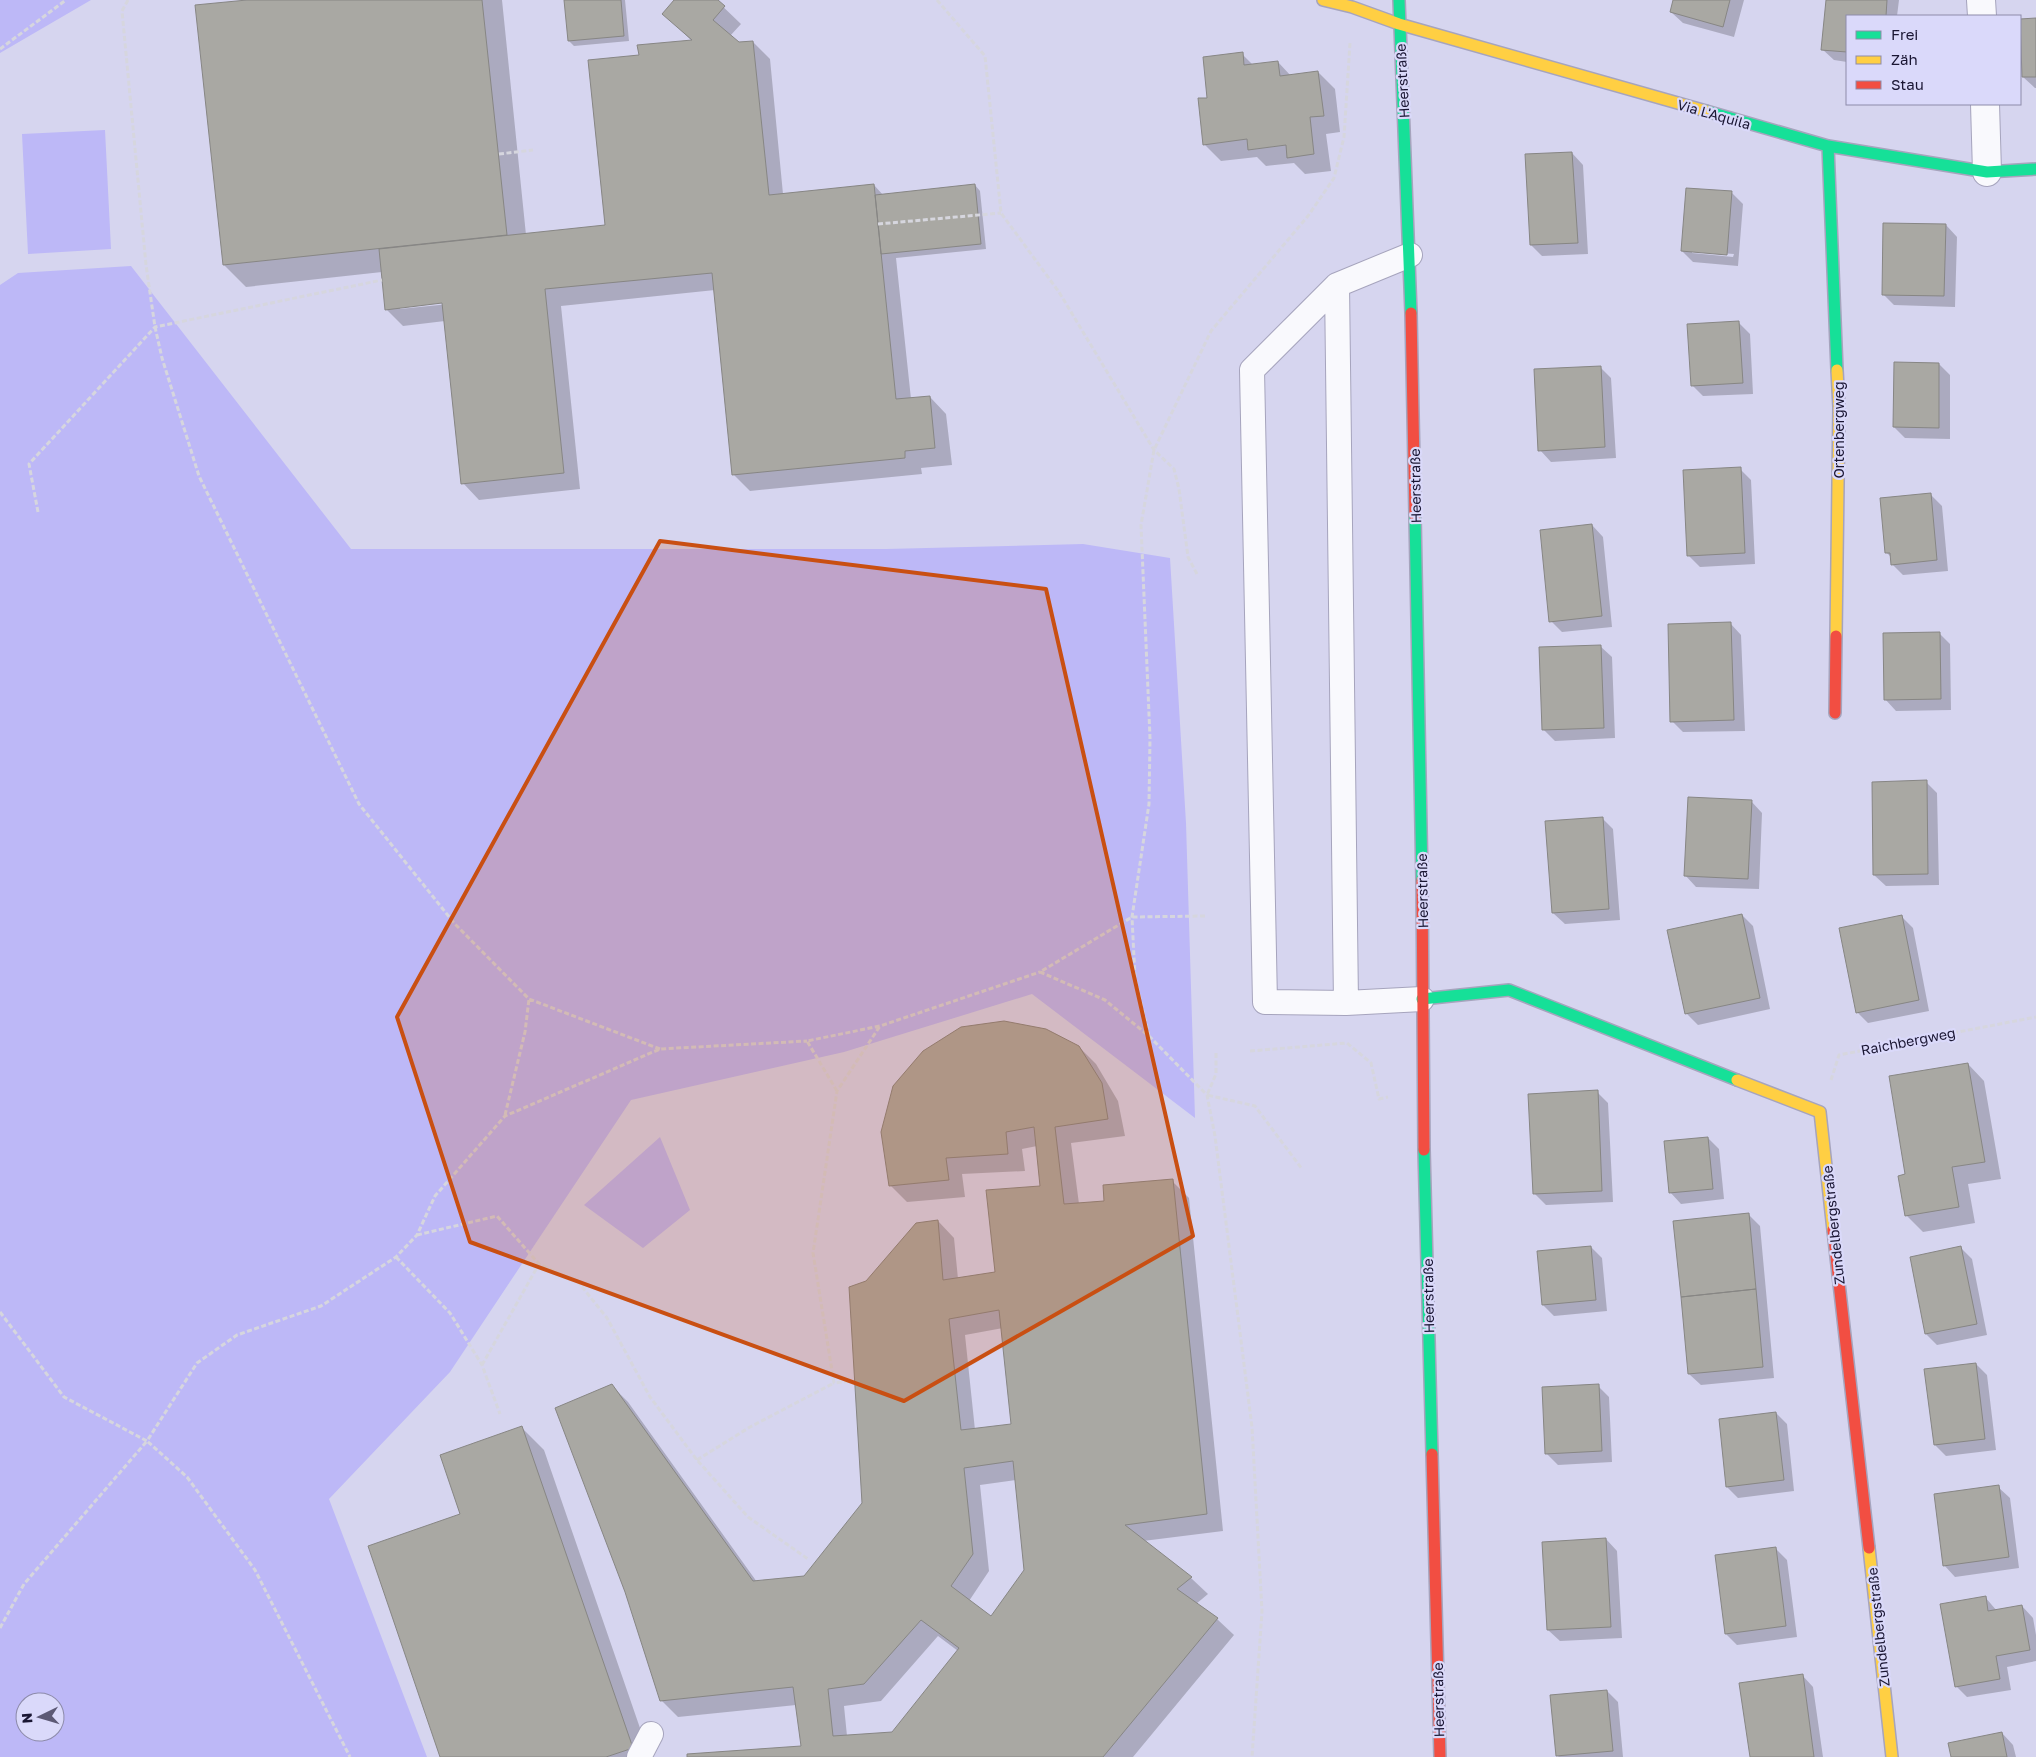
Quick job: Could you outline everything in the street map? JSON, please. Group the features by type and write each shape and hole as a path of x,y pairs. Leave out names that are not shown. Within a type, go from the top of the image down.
{"street":[{"name":"Heerstraße","path":"1323,0 1352,7 1399,24"},
{"name":"Heerstraße","path":"1399,0 1410,255 1423,1092 1440,1757"},
{"path":"1981,0 1982,15"},
{"name":"Via L'Aquila","path":"1399,24 1828,146 1987,172 2036,170"},
{"path":"1985,105 1987,172"},
{"name":"Ortenbergweg","path":"1828,146 1839,407 1835,713"},
{"path":"1422,999 1509,990 1820,1112"},
{"name":"Zundelbergstraße","path":"1820,1112 1892,1757"}],"lane":[{"path":"1410,255 1337,284 1252,370 1266,1002 1346,1003 1422,999"},
{"path":"1337,284 1346,1003"},
{"path":"638,1757 651,1734"}],"path":[{"path":"0,49 66,0"},
{"path":"128,0 122,11 146,265 155,327 162,358 199,476 359,804 454,923 529,999 660,1049"},
{"path":"937,0 985,56 1001,213 1059,292 1154,450 1174,469 1179,489 1188,557 1198,576"},
{"path":"1149,1036 1135,978 1132,917 1149,804 1150,728 1141,525 1154,450 1211,331 1308,216 1334,178 1344,137 1352,7"},
{"path":"499,154 533,150"},
{"path":"878,224 1001,213"},
{"path":"38,512 30,464 155,327 382,280"},
{"path":"0,1628 24,1584 147,1442 197,1363 238,1335 321,1306 396,1257 417,1235 435,1196 505,1116 660,1049 806,1041 880,1026 1040,972 1132,917 1205,916"},
{"path":"1040,972 1105,1000 1149,1036 1207,1094 1255,1106 1302,1169"},
{"path":"505,1116 525,1032 529,999"},
{"name":"Raichbergweg","path":"1820,1112 1840,1055 2036,1017"},
{"path":"834,1383 813,1252 837,1092 880,1026"},
{"path":"806,1041 837,1092"},
{"path":"1250,1051 1347,1043 1370,1063 1379,1099 1423,1092"},
{"path":"1216,1052 1216,1074 1207,1094 1215,1136 1252,1427 1262,1611 1252,1757"},
{"path":"417,1235 497,1216 539,1264 579,1283 607,1318 650,1397 697,1460 748,1517 808,1559"},
{"path":"396,1257 450,1313 482,1365 500,1414"},
{"path":"482,1365 539,1264"},
{"path":"0,1312 64,1397 147,1442 187,1477 255,1570 350,1757"},
{"path":"697,1460 750,1427 834,1383 849,1381"}],"highlighted area":[{"path":"660,541 1046,589 1193,1236 904,1401 470,1242 397,1017"}],"shaded area":[{"path":"0,0 91,0 0,53"},
{"path":"105,130 111,249 28,254 22,134"},
{"path":"131,266 351,549 886,549 1083,544 1170,558 1186,823 1195,1118 1032,994 844,1052 631,1100 450,1372 329,1499 427,1757 0,1757 0,285 18,273"},
{"path":"660,1137 690,1210 643,1248 584,1205"}],"building":[{"path":"247,0 482,0 507,235 223,265 195,5"},
{"path":"564,0 621,0 624,36 568,41"},
{"path":"674,0 718,0 725,6 713,20 739,42 753,41 769,195 874,184 896,399 930,396 935,448 905,451 905,458 732,475 712,273 545,289 564,473 461,484 442,303 385,310 379,249 605,225 588,60 639,55 637,45 692,40 662,14"},
{"path":"1673,0 1730,0 1723,27 1670,12"},
{"path":"1826,0 1887,0 1886,15 1846,15 1846,52 1821,50"},
{"path":"2036,18 2036,77 2022,77 2021,19"},
{"path":"1243,52 1244,65 1278,61 1280,76 1318,71 1324,116 1310,117 1314,154 1287,158 1286,145 1248,150 1247,139 1203,145 1198,98 1207,98 1203,57"},
{"path":"1572,152 1578,243 1530,245 1525,154"},
{"path":"975,184 981,244 881,254 875,195"},
{"path":"1686,188 1732,191 1727,255 1681,251"},
{"path":"1883,223 1946,224 1944,296 1882,295"},
{"path":"1739,321 1743,383 1691,386 1687,324"},
{"path":"1894,362 1939,363 1939,428 1893,427"},
{"path":"1601,366 1605,447 1538,451 1534,369"},
{"path":"1741,467 1745,553 1687,556 1683,470"},
{"path":"1931,493 1937,560 1891,565 1890,553 1885,553 1880,498"},
{"path":"1592,524 1602,616 1549,622 1540,530"},
{"path":"1731,622 1734,720 1670,722 1668,624"},
{"path":"1940,632 1941,699 1884,700 1883,633"},
{"path":"1601,645 1604,728 1542,730 1539,647"},
{"path":"1927,780 1928,874 1873,875 1872,782"},
{"path":"1688,797 1752,800 1748,879 1684,876"},
{"path":"1603,817 1609,909 1552,913 1545,821"},
{"path":"1742,914 1760,998 1685,1014 1667,930"},
{"path":"1902,915 1919,1000 1856,1013 1839,928"},
{"path":"1004,1021 1046,1029 1079,1046 1102,1083 1108,1119 1055,1127 1064,1204 1104,1201 1103,1185 1173,1179 1207,1514 1125,1525 1192,1577 1177,1589 1218,1618 1103,1757 687,1757 687,1754 801,1746 793,1687 660,1701 625,1592 555,1408 612,1384 753,1581 804,1576 862,1503 849,1287 866,1281 916,1223 938,1220 943,1280 995,1272 986,1190 1040,1186 1034,1127 1006,1132 1008,1154 946,1158 949,1180 889,1186 881,1132 893,1086 923,1051 961,1027","holes":["999,1310 1011,1424 961,1430 949,1319","1013,1461 1024,1570 991,1616 951,1586 973,1554 964,1468","921,1620 959,1648 892,1732 833,1736 828,1689 864,1684"]},
{"path":"1968,1063 1985,1162 1952,1167 1959,1207 1905,1216 1898,1176 1905,1174 1889,1076"},
{"path":"1598,1090 1602,1191 1533,1194 1528,1094"},
{"path":"1708,1137 1713,1189 1669,1193 1664,1141"},
{"path":"1749,1213 1756,1289 1681,1297 1673,1221"},
{"path":"1591,1246 1596,1300 1542,1305 1537,1251"},
{"path":"1961,1246 1977,1324 1925,1334 1910,1257"},
{"path":"1756,1289 1763,1367 1688,1374 1681,1297"},
{"path":"1976,1363 1985,1439 1934,1445 1924,1369"},
{"path":"1599,1384 1602,1451 1545,1454 1542,1387"},
{"path":"1776,1412 1784,1480 1726,1487 1719,1419"},
{"path":"522,1426 633,1748 606,1757 440,1757 368,1546 460,1514 440,1455"},
{"path":"1999,1485 2009,1557 1943,1566 1934,1494"},
{"path":"1606,1538 1611,1627 1547,1630 1542,1542"},
{"path":"1776,1547 1786,1626 1725,1634 1715,1555"},
{"path":"1986,1596 1988,1611 2022,1605 2030,1650 1996,1656 2000,1679 1955,1687 1940,1604"},
{"path":"1803,1674 1814,1757 1750,1757 1739,1683"},
{"path":"1607,1690 1613,1751 1556,1756 1550,1695"},
{"path":"2002,1732 2007,1757 1951,1757 1948,1743"}],"traffic: fast":[{"path":"1399,0 1411,313"},
{"path":"1706,111 1828,146 1987,172 2036,169"},
{"path":"1828,146 1837,370"},
{"path":"1415,516 1422,880"},
{"path":"1422,999 1509,990 1737,1080"},
{"path":"1424,1150 1432,1454"}],"traffic: slow":[{"path":"1323,0 1352,7 1399,24 1706,111"},
{"path":"1836,636 1839,407 1837,370"},
{"path":"1737,1080 1820,1112 1833,1230"},
{"path":"1869,1548 1892,1757"}],"traffic: jam":[{"path":"1411,313 1415,516"},
{"path":"1835,713 1836,636"},
{"path":"1422,880 1424,1150"},
{"path":"1833,1230 1869,1548"},
{"path":"1432,1454 1440,1757"}]}
